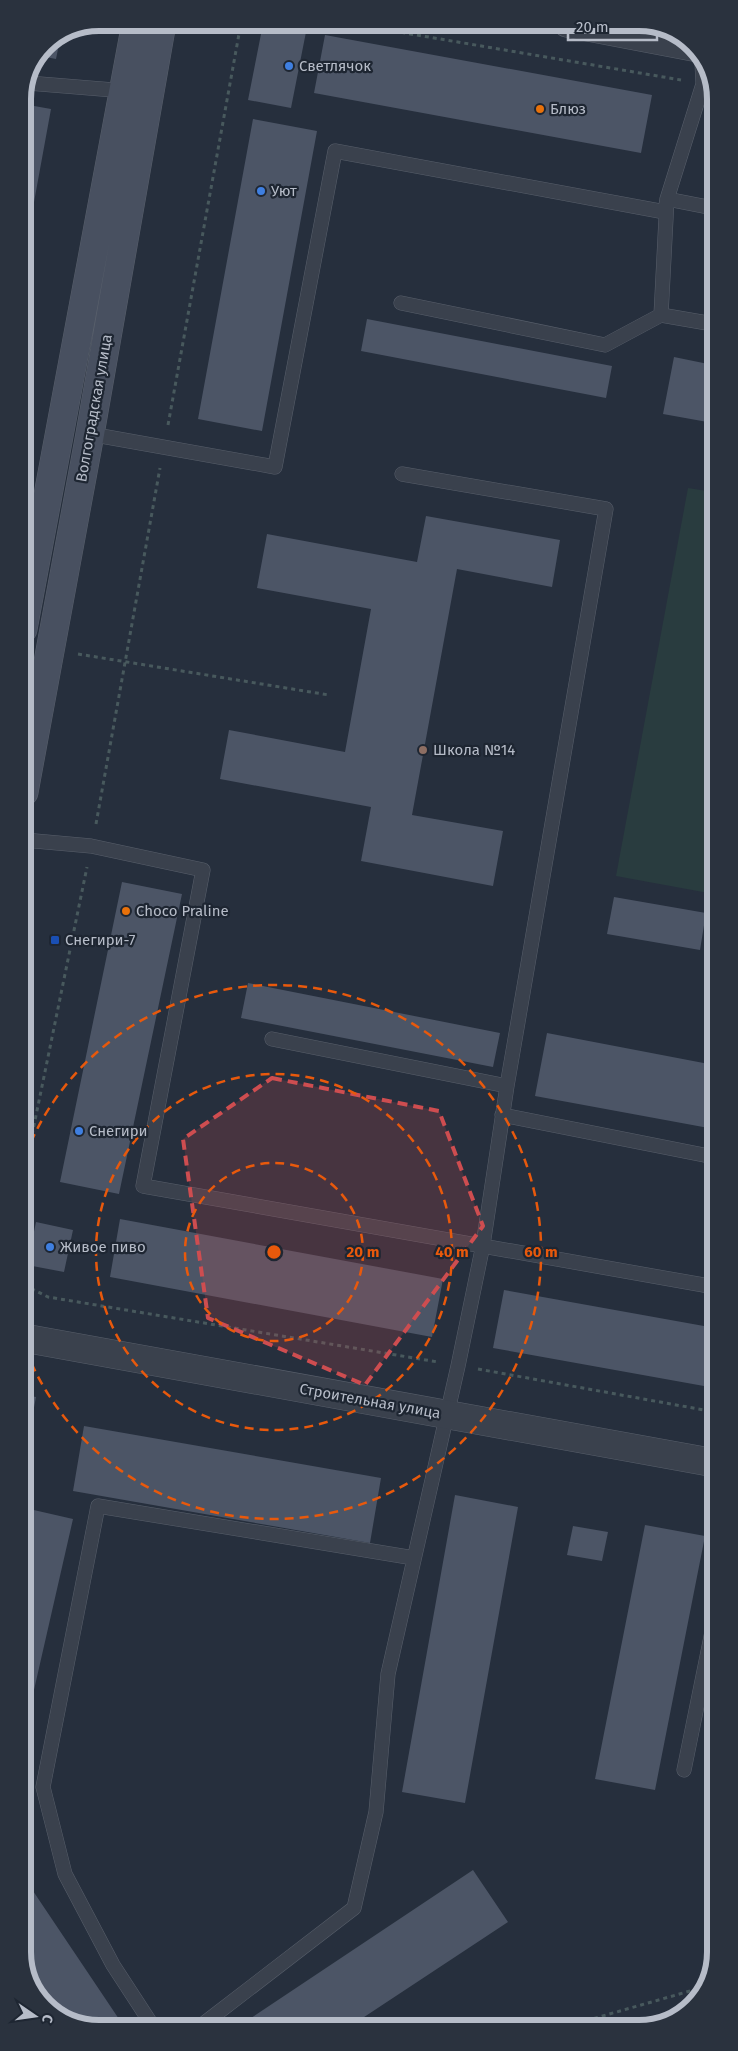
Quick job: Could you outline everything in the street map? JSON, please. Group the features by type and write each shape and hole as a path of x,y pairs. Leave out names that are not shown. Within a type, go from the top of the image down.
{"main road":[{"path":"31,591 136,92 136,31"},
{"name":"Волгоградская улица","path":"31,754 90,434 136,92 159,31"}],"street":[{"path":"609,31 679,44"},
{"name":"Строительная улица","path":"31,1339 707,1462"}],"lane":[{"path":"90,434 275,467 335,152 665,212 667,199 703,84 703,77"},
{"path":"33,83 136,92"},
{"path":"667,199 707,207"},
{"path":"661,315 667,199"},
{"path":"401,304 605,345 661,315 707,323"},
{"path":"208,2020 354,1908 376,1812 388,1674 458,1366 483,1245 502,1115 606,509 402,474"},
{"path":"31,841 92,846 203,870 143,1186 707,1286"},
{"path":"272,1039 507,1086"},
{"path":"502,1115 707,1156"},
{"path":"149,2020 113,1965 65,1874 42,1787 98,1506 414,1558"},
{"path":"684,1770 707,1657"}],"path":[{"path":"31,1140 92,846 239,31"},
{"path":"393,31 703,84"},
{"path":"50,650 329,695"},
{"path":"31,1288 48,1297 458,1366 707,1411"},
{"path":"590,2020 696,1989"}],"highlighted area":[{"path":"272,1078 439,1111 483,1226 365,1385 208,1318 183,1139"}],"shaded area":[{"path":"688,488 707,491 707,893 616,876"}],"building":[{"path":"262,31 306,32 291,108 248,100"},
{"path":"325,35 652,95 641,153 314,93"},
{"path":"59,44 56,59 46,57"},
{"path":"31,105 51,109 31,219"},
{"path":"253,119 317,131 262,431 198,419"},
{"path":"367,319 612,366 606,398 361,351"},
{"path":"674,357 707,364 707,422 663,414"},
{"path":"426,516 560,540 552,587 457,569 412,815 503,831 493,886 361,861 371,807 220,779 229,730 345,752 371,609 257,588 267,534 417,562"},
{"path":"122,882 182,894 119,1194 60,1182"},
{"path":"614,897 706,913 700,950 607,934"},
{"path":"248,983 500,1033 493,1067 241,1018"},
{"path":"547,1033 707,1064 707,1128 535,1096"},
{"path":"120,1219 443,1279 432,1337 110,1277"},
{"name":"Живое пиво","path":"36,1222 73,1230 64,1272 31,1266 31,1246"},
{"path":"504,1290 707,1327 707,1387 493,1348"},
{"path":"31,1396 36,1397 31,1423"},
{"path":"84,1426 381,1478 370,1543 73,1491"},
{"path":"455,1495 518,1507 465,1803 402,1792"},
{"path":"31,1509 73,1519 31,1703"},
{"path":"645,1525 705,1536 655,1790 595,1779"},
{"path":"573,1526 608,1532 602,1561 567,1555"},
{"path":"473,1870 508,1922 360,2020 248,2020"},
{"path":"31,1888 120,2020 94,2020 73,2015 60,2007 60,1991 44,1991 40,1986 36,1978 31,1952"}],"place":[{"name":"Светлячок","path":"289,66"},
{"name":"Блюз","path":"540,109"},
{"name":"Уют","path":"261,191"},
{"name":"Школа №14","path":"423,750"},
{"name":"Choco Praline","path":"126,911"},
{"name":"Снегири-7","path":"55,940"},
{"name":"Снегири","path":"79,1131"},
{"name":"Живое пиво","path":"50,1247"}]}
